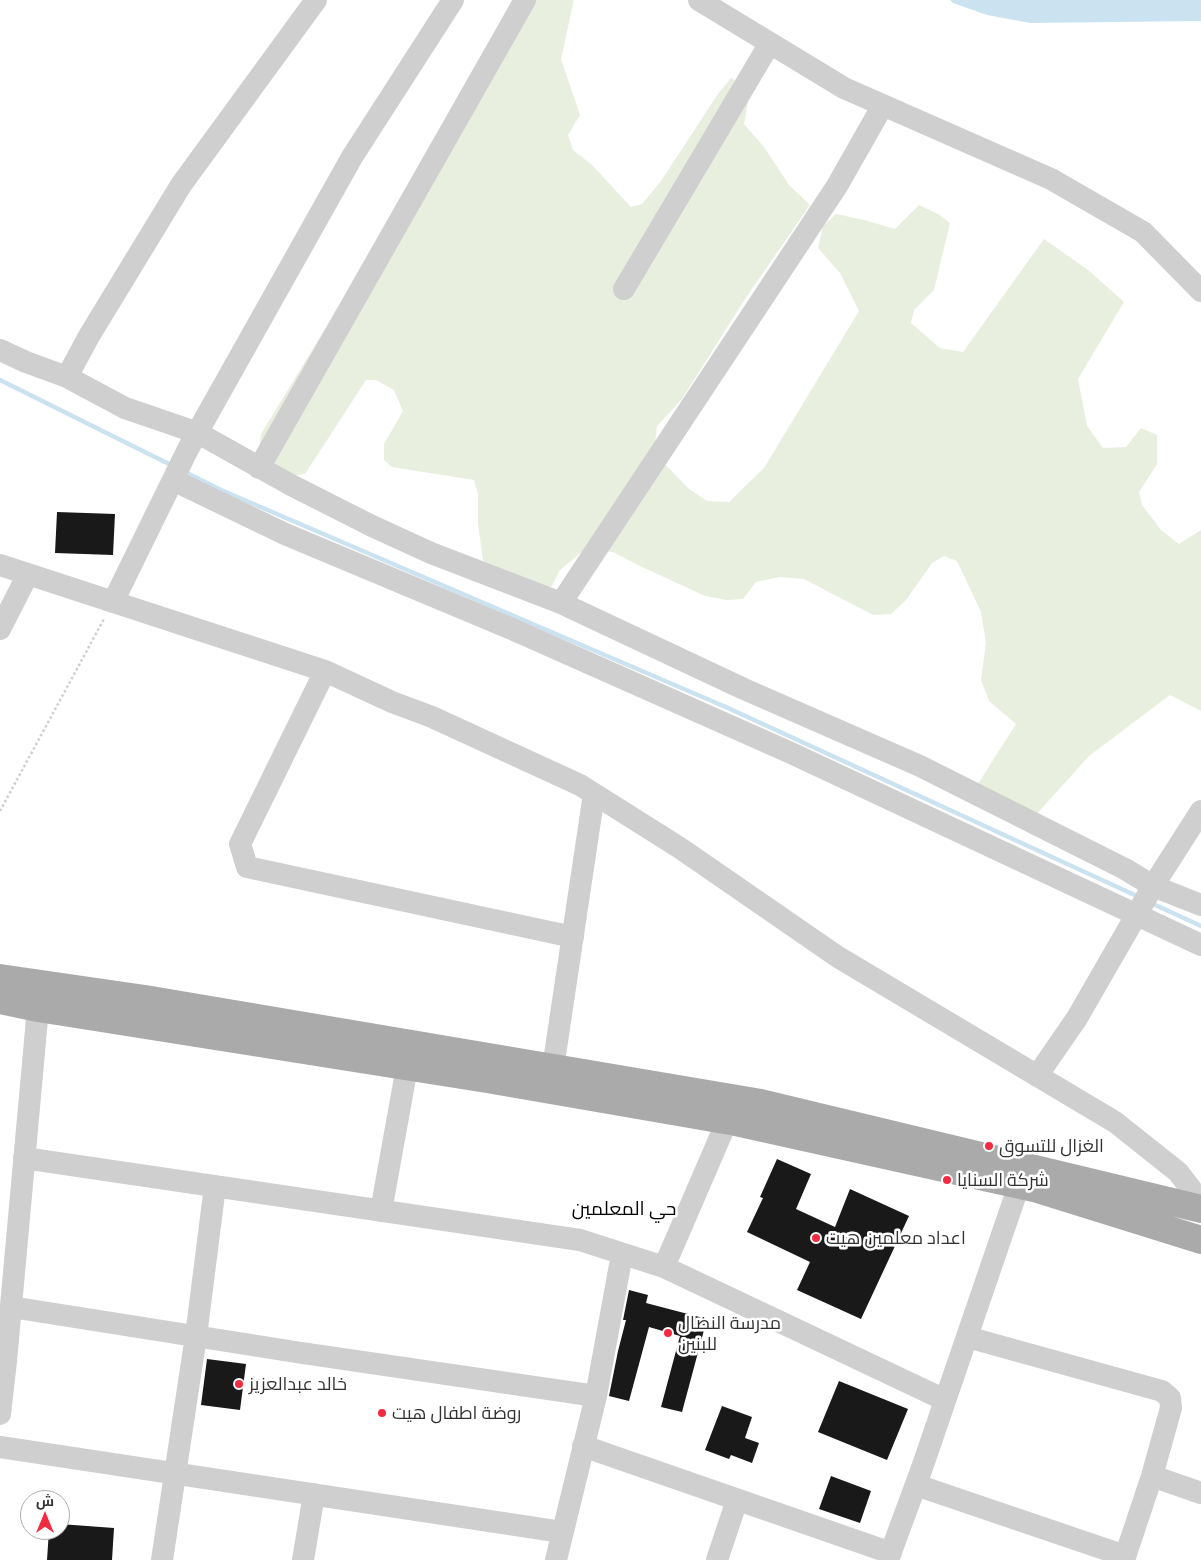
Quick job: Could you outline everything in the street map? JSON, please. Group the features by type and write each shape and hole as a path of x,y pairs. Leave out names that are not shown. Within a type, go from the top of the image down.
{"main road":[{"path":"0,978 145,999 761,1103 1199,1209"},
{"path":"0,1000 38,1008 727,1121 1019,1184 1201,1240"}],"street":[{"path":"67,378 89,336 181,186 316,0"},
{"path":"113,602 193,441 352,157 453,0"},
{"path":"259,468 525,0"},
{"path":"699,0 844,88 1051,179 1142,232 1201,291"},
{"path":"624,288 770,43"},
{"path":"561,603 837,186 883,105"},
{"path":"0,350 67,378 193,441 259,468 372,526 431,553 561,603 744,689 920,766 1014,815 1125,869 1153,886 1201,905"},
{"path":"174,477 285,534 512,629 791,753 1201,945"},
{"path":"0,565 325,671 392,702 432,716 580,785 680,848 838,957 1115,1122 1178,1172 1191,1189 1199,1209"},
{"path":"0,629 28,574"},
{"path":"325,671 240,844 247,867 573,937"},
{"path":"554,1068 594,794"},
{"path":"1038,1076 1077,1018 1136,914 1201,812"},
{"path":"0,1414 7,1314 38,1008"},
{"path":"381,1211 407,1067"},
{"path":"664,1267 727,1121"},
{"path":"24,1158 580,1240 664,1267 945,1400"},
{"path":"583,1446 737,1500 889,1557 916,1485 1019,1184"},
{"path":"162,1560 196,1336 215,1186"},
{"path":"556,1560 596,1396 622,1254"},
{"path":"7,1314 196,1336 596,1396"},
{"path":"916,1485 1125,1558 1152,1476 1171,1408 1170,1398 1162,1391 967,1337"},
{"path":"0,1447 562,1532"},
{"path":"1152,1476 1201,1493"},
{"path":"303,1560 314,1494"},
{"path":"717,1560 737,1500"}],"path":[{"path":"0,811 113,602"}],"green space":[{"path":"512,0 574,0 561,59 580,115 568,135 573,150 592,165 631,207 642,204 661,181 718,94 731,78 750,91 744,124 764,147 789,185 810,205 747,296 682,399 657,426 654,453 689,489 707,501 729,502 764,468 859,311 840,273 818,248 823,226 836,214 895,229 919,205 938,214 950,223 934,290 914,310 911,323 940,348 963,352 1044,239 1088,270 1124,302 1078,379 1087,426 1103,448 1126,447 1141,428 1157,435 1157,464 1139,492 1142,505 1161,530 1179,544 1201,530 1201,711 1170,695 1089,756 1034,817 976,787 1016,724 989,701 981,680 986,643 981,612 957,561 944,556 932,563 906,600 891,614 873,615 804,579 780,577 756,582 743,599 727,600 705,596 613,552 584,550 560,570 547,595 493,572 483,560 478,524 478,494 474,480 392,467 384,460 384,444 403,411 394,390 376,380 366,380 305,474 291,476 259,450 261,434 415,181"}],"water":[{"path":"950,0 1201,0 1201,21 1030,23 987,15 953,3"}],"building":[{"path":"57,512 115,514 113,555 55,553"},
{"path":"777,1159 811,1174 796,1209 835,1227 850,1189 909,1216 861,1319 797,1290 810,1262 747,1232 763,1198 760,1197"},
{"path":"629,1290 648,1295 646,1303 707,1319 682,1412 661,1407 680,1336 649,1327 629,1401 609,1396 626,1320 623,1320"},
{"path":"207,1359 246,1364 240,1410 201,1405"},
{"path":"839,1381 908,1409 887,1460 818,1432"},
{"path":"722,1406 752,1417 745,1438 759,1443 752,1463 731,1455 729,1459 705,1450"},
{"path":"831,1476 871,1491 860,1523 819,1509"},
{"path":"70,1525 114,1528 112,1560 47,1560 48,1540 70,1540"}],"waterway":[{"path":"0,380 173,466"},
{"path":"185,472 221,490 728,708 1139,897"},
{"path":"1151,903 1201,926"}],"place":[{"name":"الغزال للتسوق","path":"989,1146"},
{"name":"شركة السنايا","path":"947,1180"},
{"name":"اعداد معلمين هيت","path":"816,1238"},
{"name":"مدرسة النضال للبنين","path":"668,1333"},
{"name":"خالد عبدالعزيز","path":"239,1384"},
{"name":"روضة اطفال هيت","path":"382,1413"}],"district":[{"name":"حي المعلمين","path":"624,1209"}]}
